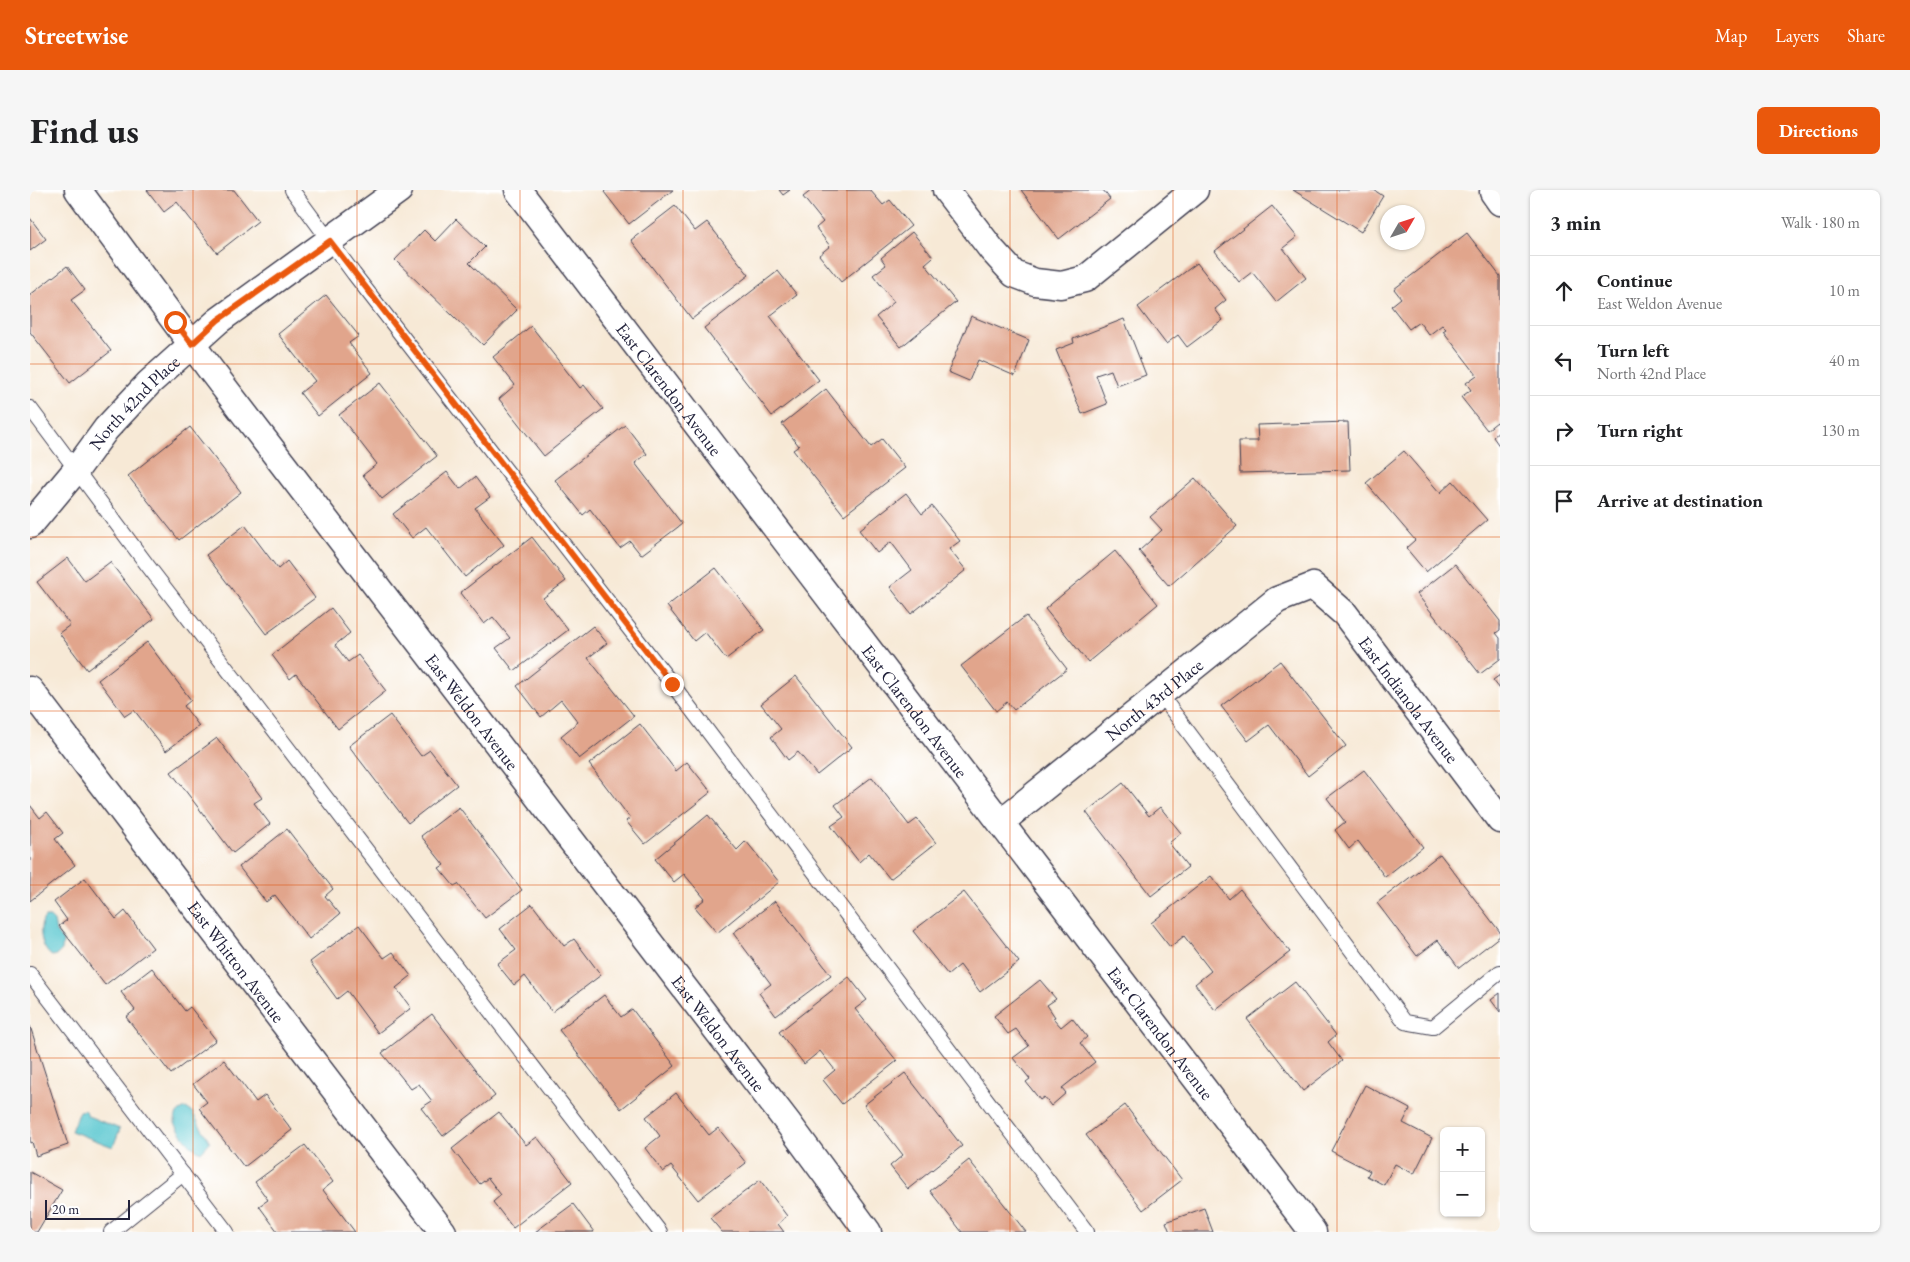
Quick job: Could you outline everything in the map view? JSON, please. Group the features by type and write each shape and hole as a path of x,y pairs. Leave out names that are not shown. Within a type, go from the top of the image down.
{"street":[{"name":"East Weldon Avenue","path":"78,190 192,344 782,1115 868,1232"},
{"name":"North 42nd Place","path":"30,525 76,470 106,429 149,383 218,320 399,190"},
{"name":"East Clarendon Avenue","path":"518,190 1313,1232"},
{"path":"946,190 992,250 1014,274 1035,282 1062,285 1085,278 1195,190"},
{"name":"North 43rd Place","path":"1001,822 1277,600 1313,586"},
{"name":"East Indianola Avenue","path":"1313,586 1346,614 1500,820"},
{"name":"East Whitton Avenue","path":"30,690 435,1229"}],"lane":[{"path":"292,190 666,676 1087,1232"},
{"path":"30,408 660,1232"},
{"path":"1160,694 1405,1022 1433,1027 1500,972"},
{"path":"30,974 228,1232"},
{"path":"112,1232 182,1174"}],"water":[{"path":"45,917 50,917 54,921 56,932 63,941 62,950 57,955 52,956 48,953 41,938 41,926"},
{"path":"186,1108 192,1112 210,1142 201,1152 190,1144 175,1123 178,1113"},
{"path":"84,1110 88,1116 120,1129 113,1147 71,1131 79,1111"}],"building":[{"path":"147,190 234,190 258,221 217,253 177,202 164,212"},
{"path":"606,190 673,190 629,224 604,192"},
{"path":"779,190 790,190 783,195"},
{"path":"812,190 870,190 883,205 890,200 911,226 841,282 819,255 830,246 816,228 823,222 803,197"},
{"path":"1021,190 1103,190 1110,199 1059,239"},
{"path":"1293,190 1374,190 1383,196 1361,232"},
{"path":"675,206 695,231 707,222 749,275 692,319 631,240"},
{"path":"1272,206 1297,237 1283,248 1306,278 1276,302 1252,272 1239,282 1215,251"},
{"path":"30,218 46,239 30,251"},
{"path":"456,219 485,247 469,263 517,310 483,345 395,260 424,230 435,241"},
{"path":"912,232 933,257 925,264 956,302 901,347 876,317 894,302 873,275 886,265 881,258"},
{"path":"1467,233 1500,276 1500,426 1497,422 1487,430 1461,397 1471,390 1466,383 1477,375 1443,331 1446,329 1442,325 1429,335 1419,322 1409,329 1391,306 1401,298 1394,289"},
{"path":"1197,263 1226,300 1215,309 1223,320 1187,347 1178,335 1166,344 1138,307"},
{"path":"67,266 85,290 71,300 111,351 70,383 30,332 30,295"},
{"path":"778,271 797,295 770,316 819,380 772,416 704,328"},
{"path":"326,295 359,336 349,343 372,373 318,416 300,393 315,381 278,334"},
{"path":"971,316 1029,340 1015,376 978,360 969,381 948,372"},
{"path":"1124,319 1146,375 1117,386 1111,370 1096,375 1107,404 1082,414 1056,350 1074,343 1073,339"},
{"path":"531,326 580,388 584,385 603,409 544,456 499,399 515,385 493,357"},
{"path":"380,383 437,456 382,499 363,475 377,464 339,415"},
{"path":"826,389 871,447 882,439 905,468 844,515 793,450 799,446 782,424"},
{"path":"1348,422 1350,470 1240,473 1239,441 1258,441 1257,425"},
{"path":"625,425 647,454 635,463 682,524 641,555 630,541 620,548 590,509 583,515 555,480"},
{"path":"190,427 241,492 179,540 128,476"},
{"path":"1500,431 1500,447 1493,437"},
{"path":"1404,451 1440,493 1453,481 1487,520 1426,572 1406,548 1415,540 1366,483"},
{"path":"447,472 460,489 475,477 490,497 475,508 504,545 465,577 426,527 412,538 393,514"},
{"path":"1195,478 1237,526 1169,586 1139,551 1162,530 1150,517"},
{"path":"906,493 922,514 932,506 960,541 949,549 966,570 911,614 890,587 912,570 891,542 877,553 859,530"},
{"path":"245,525 278,569 287,561 315,598 266,634 206,555"},
{"path":"532,537 566,581 543,598 568,630 514,671 496,648 510,638 493,617 484,624 460,593"},
{"path":"1115,551 1158,604 1088,662 1045,609"},
{"path":"68,558 85,581 110,562 154,619 87,670 59,633 70,625 37,582"},
{"path":"1455,564 1500,621 1500,630 1496,633 1500,638 1500,659 1480,674 1417,594"},
{"path":"716,568 764,630 726,659 705,632 694,641 667,606"},
{"path":"331,608 350,633 335,645 348,662 358,655 386,691 338,729 296,674 290,679 272,655"},
{"path":"1026,616 1067,669 1014,710 1007,702 996,711 961,666"},
{"path":"593,626 607,643 588,658 634,716 579,759 561,736 578,722 561,700 541,717 517,686"},
{"path":"147,642 191,700 184,706 199,726 166,751 134,710 125,716 98,680"},
{"path":"1280,661 1346,746 1308,776 1269,725 1248,741 1221,706"},
{"path":"1500,675 1500,689 1493,680"},
{"path":"796,676 852,747 817,775 798,752 788,760 771,737 781,729 761,704"},
{"path":"390,715 421,756 430,750 457,785 408,823 349,746"},
{"path":"640,724 676,771 687,762 711,792 645,844 626,821 630,818 589,764"},
{"path":"217,738 262,798 254,803 270,824 233,853 171,772"},
{"path":"1364,770 1423,847 1385,877 1358,841 1349,849 1335,830 1345,822 1327,798"},
{"path":"872,777 909,825 917,819 936,843 890,879 869,853 859,862 831,826 844,817 835,805"},
{"path":"1123,783 1149,816 1160,807 1181,833 1169,843 1188,867 1151,896 1086,812"},
{"path":"30,805 40,818 47,812 63,833 55,839 75,865 30,901"},
{"path":"459,807 522,890 485,918 458,884 454,886 439,868 444,865 421,836"},
{"path":"708,815 737,850 746,841 779,882 717,933 695,907 705,899 684,874 674,882 655,859"},
{"path":"287,829 333,889 325,896 340,914 309,939 275,895 266,902 239,867"},
{"path":"1440,854 1500,932 1500,936 1459,968 1438,940 1417,956 1377,903"},
{"path":"1211,876 1229,899 1240,889 1290,952 1215,1010 1195,984 1211,971 1184,936 1170,947 1151,923"},
{"path":"85,878 116,919 125,911 153,948 105,985 59,926 67,920 54,902"},
{"path":"964,892 1019,962 980,992 960,965 948,975 913,931"},
{"path":"775,901 831,975 776,1016 759,993 771,984 733,933"},
{"path":"532,904 564,946 574,939 601,975 552,1012 525,976 514,985 497,964 516,950 500,929"},
{"path":"359,925 384,958 393,952 411,976 396,988 411,1008 378,1033 347,991 337,999 310,962"},
{"path":"152,968 185,1011 190,1007 216,1040 171,1074 126,1017 135,1010 121,992"},
{"path":"849,977 867,1000 855,1009 897,1061 842,1104 823,1080 835,1070 820,1051 804,1064 779,1032"},
{"path":"1040,980 1056,999 1047,1005 1055,1017 1053,1018 1061,1027 1072,1018 1087,1037 1080,1043 1095,1062 1062,1088 1066,1093 1051,1106 1044,1097 1040,1100 1026,1082 1030,1079 1013,1058 1029,1046 1016,1029 1008,1034 994,1016"},
{"path":"1295,982 1336,1035 1328,1042 1342,1061 1303,1091 1247,1019"},
{"path":"1500,993 1500,1012 1491,1000"},
{"path":"604,995 621,1017 632,1009 675,1066 621,1109 559,1030"},
{"path":"432,1014 495,1096 443,1136 421,1108 432,1101 419,1084 411,1089 382,1053"},
{"path":"30,1026 68,1145 36,1156 32,1142 30,1143"},
{"path":"224,1060 256,1102 265,1095 292,1130 244,1167 199,1108 207,1102 193,1084"},
{"path":"905,1073 962,1146 908,1189 890,1166 903,1155 864,1105"},
{"path":"1365,1085 1410,1109 1403,1123 1432,1138 1414,1174 1395,1164 1384,1185 1367,1176 1370,1171 1331,1151"},
{"path":"676,1093 709,1135 718,1128 746,1163 698,1200 671,1166 663,1172 645,1148 660,1136 646,1117"},
{"path":"1125,1105 1182,1180 1143,1210 1086,1135"},
{"path":"499,1112 526,1145 537,1137 572,1182 513,1228 493,1202 501,1195 488,1178 480,1184 452,1149"},
{"path":"305,1145 333,1182 323,1190 355,1232 278,1232 259,1206 268,1200 255,1182"},
{"path":"969,1160 1026,1232 962,1232 930,1191"},
{"path":"30,1172 62,1190 37,1232 30,1232"},
{"path":"760,1180 787,1216 778,1224 784,1232 722,1232 710,1218"},
{"path":"573,1204 594,1232 535,1232"},
{"path":"1204,1208 1213,1232 1170,1232 1166,1222"}],"route":[{"path":"175,322 192,344 218,320 330,241 672,684"}]}
